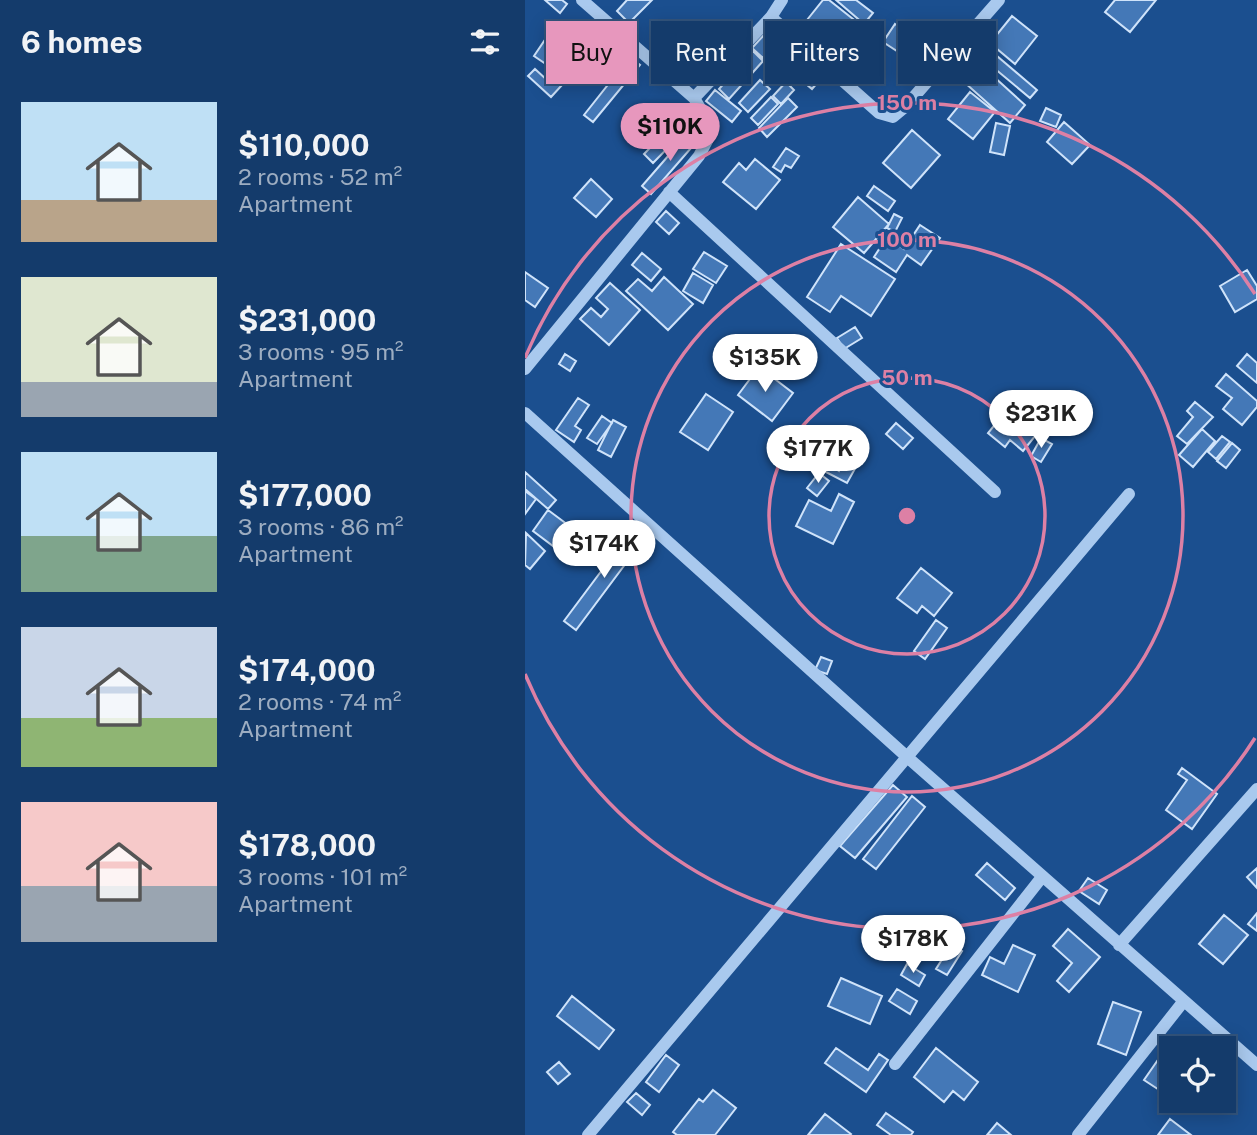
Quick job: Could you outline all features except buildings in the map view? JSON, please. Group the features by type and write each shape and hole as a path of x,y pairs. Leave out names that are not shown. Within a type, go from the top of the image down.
{"street":[{"path":"525,369 699,156 709,137 709,123 694,98 582,0"},
{"path":"694,98 771,17 782,0"},
{"path":"771,17 879,113 893,117 905,107 999,0"},
{"path":"669,192 995,492"},
{"path":"525,413 906,756 1257,1065"},
{"path":"588,1135 1129,494"},
{"path":"1119,945 1257,789"},
{"path":"895,1065 1042,877"},
{"path":"1077,1135 1183,1002"}]}
